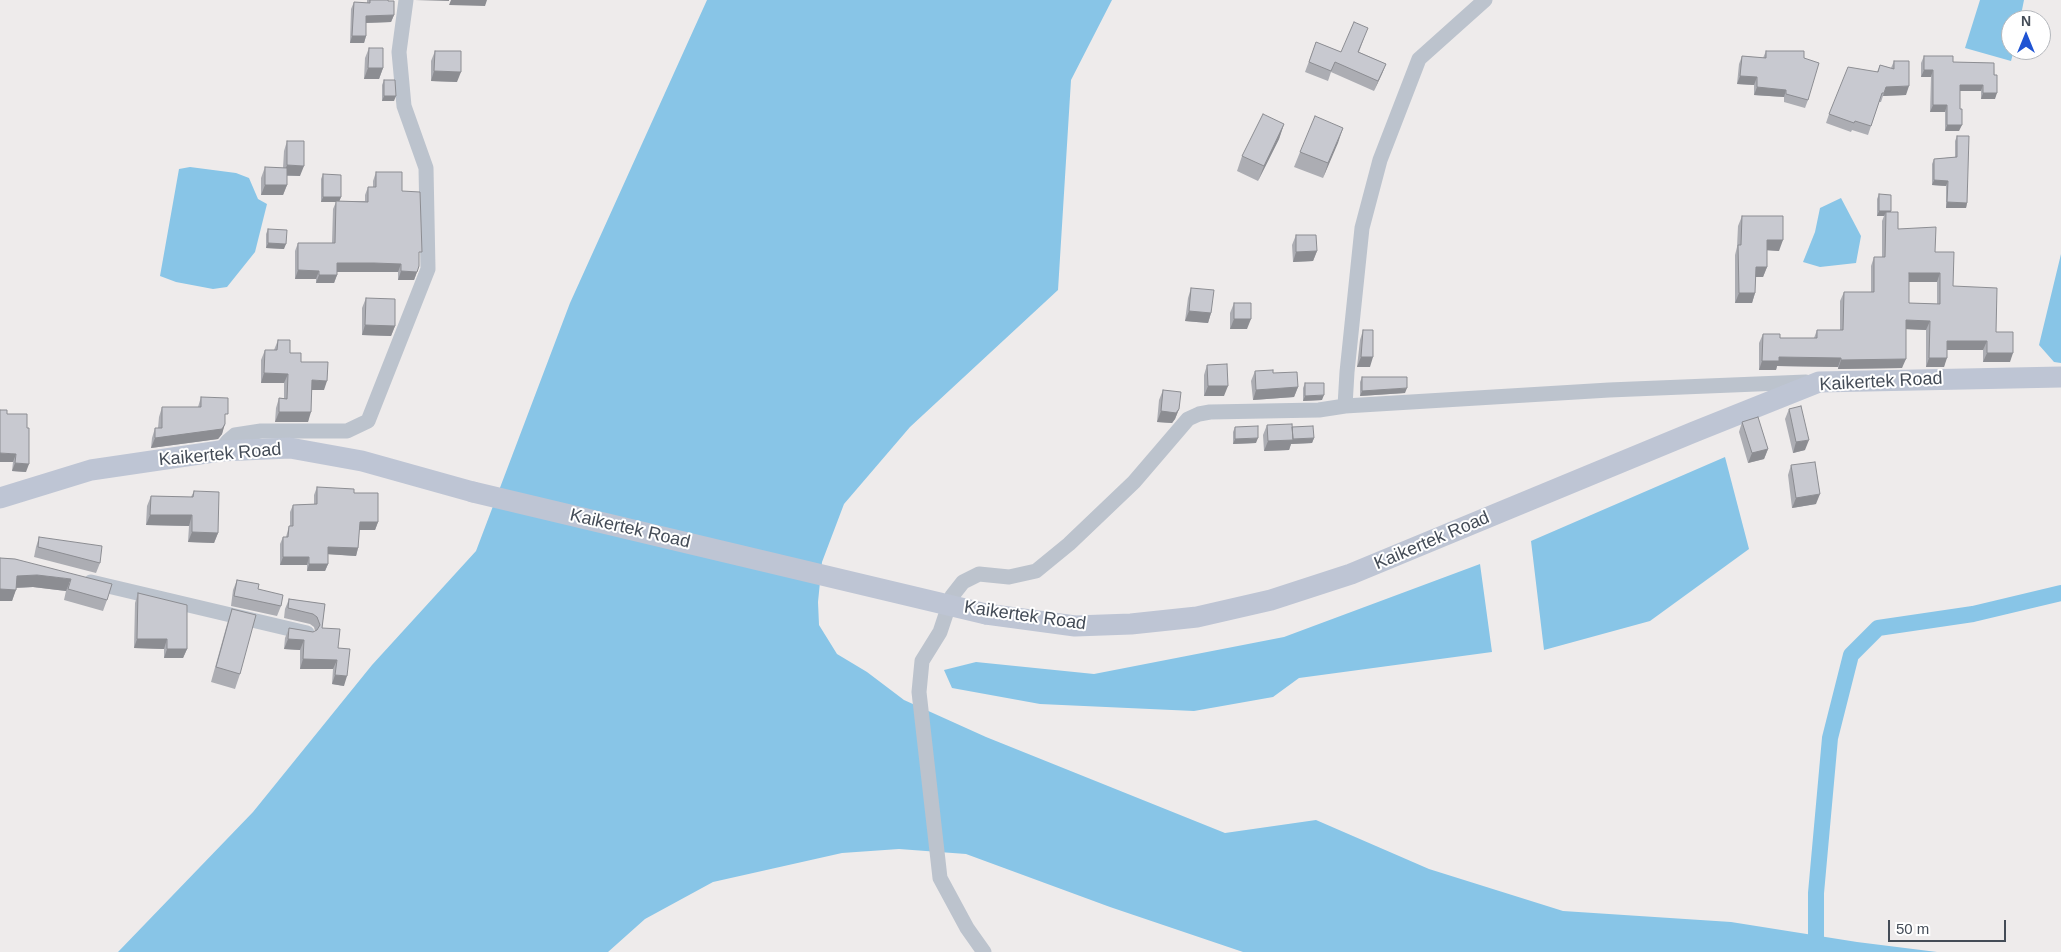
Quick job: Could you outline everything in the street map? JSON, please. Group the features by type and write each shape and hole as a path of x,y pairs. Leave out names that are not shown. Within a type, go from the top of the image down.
{"main road":[{"name":"Kaikertek Road","path":"0,498 91,470 220,451 290,448 362,461 473,492 986,614 1075,626 1131,624 1197,617 1271,600 1351,574 1819,382 2061,377"}],"street":[{"path":"220,451 228,440 235,435 261,431 347,431 368,421 428,269 426,168 404,106 399,52 406,0"},
{"path":"1345,406 1362,228 1380,160 1419,59 1484,0"},
{"path":"984,952 967,928 940,878 919,692 922,661 940,632 952,596 963,582 979,574 1009,577 1036,571 1069,544 1134,482 1188,419 1210,412 1319,410 1345,406 1609,390 1819,382"},
{"path":"79,579 307,633"}],"water":[{"path":"707,0 1112,0 1071,80 1058,290 910,427 844,504 822,562 818,602 819,625 837,654 867,672 904,700 986,737 1225,833 1316,820 1429,869 1563,911 1731,922 1857,942 1937,952 1243,952 1110,907 966,854 899,849 842,853 713,882 645,919 608,952 118,952 253,812 372,665 476,551 570,303"},
{"path":"1980,0 2024,0 2022,10 2001,10 2001,58 1965,48"},
{"path":"190,167 236,173 249,178 258,199 267,204 255,252 227,287 213,289 176,282 160,276 179,169"},
{"path":"1841,198 1861,236 1856,263 1820,267 1803,262 1815,232 1820,208"},
{"path":"2061,254 2061,363 2054,362 2039,345"},
{"path":"1725,457 1749,549 1650,621 1544,650 1531,541"},
{"path":"1480,564 1492,652 1299,678 1273,697 1194,711 1040,704 952,688 944,670 976,662 1094,674 1284,637"}],"building":[{"path":"370,0 394,1 394,15 366,16 366,36 352,36 354,2 370,3"},
{"path":"1354,22 1368,28 1358,52 1386,64 1378,81 1335,62 1331,71 1309,62 1316,42 1341,52"},
{"path":"369,48 383,48 383,68 368,68"},
{"path":"435,51 461,51 461,72 434,71"},
{"path":"1766,51 1804,51 1804,58 1819,63 1808,100 1786,94 1786,90 1757,87 1757,77 1740,76 1742,56 1766,58"},
{"path":"1924,56 1953,56 1953,62 1994,63 1994,75 1997,75 1997,93 1983,93 1983,85 1960,85 1962,125 1947,125 1947,105 1933,105 1933,70 1924,70"},
{"path":"1894,61 1909,61 1909,86 1886,87 1884,93 1882,93 1871,126 1855,121 1854,123 1829,114 1848,67 1878,72 1880,65 1894,69"},
{"path":"384,80 395,80 396,96 384,96"},
{"path":"1263,114 1284,124 1264,166 1242,156"},
{"path":"1315,116 1343,128 1328,163 1300,152"},
{"path":"1957,136 1969,136 1967,203 1947,202 1948,181 1934,180 1934,159 1957,157"},
{"path":"287,141 304,141 304,166 287,165"},
{"path":"265,167 287,168 287,185 265,185"},
{"path":"376,172 402,172 402,191 420,192 422,252 419,252 417,272 401,271 401,264 374,263 337,263 337,275 319,275 319,271 298,270 298,243 335,243 336,201 368,202 368,187 376,187"},
{"path":"323,174 341,175 341,197 323,197"},
{"path":"1879,194 1891,195 1891,211 1879,211"},
{"path":"1886,212 1898,212 1898,229 1936,227 1935,252 1954,252 1953,286 1997,288 1996,332 2013,332 2013,353 1987,353 1987,341 1947,341 1947,358 1929,358 1930,321 1906,320 1906,359 1841,360 1841,358 1779,357 1779,361 1762,361 1763,334 1780,334 1780,338 1817,338 1817,330 1843,330 1844,292 1874,292 1874,257 1885,257","holes":["1909,273 1940,273 1940,304 1909,303"]},
{"path":"1742,216 1783,216 1783,240 1767,240 1767,267 1756,267 1755,293 1739,293 1738,245 1741,245"},
{"path":"268,229 287,230 286,244 268,243"},
{"path":"1296,235 1316,235 1317,251 1296,252"},
{"path":"1191,288 1214,290 1211,313 1189,311"},
{"path":"366,298 395,299 395,326 365,325"},
{"path":"1234,303 1251,303 1251,319 1234,319"},
{"path":"1363,330 1373,330 1373,357 1361,357"},
{"path":"278,340 290,340 290,353 301,353 301,362 328,362 327,381 312,380 311,412 279,412 279,398 287,399 288,374 264,373 265,350 277,350"},
{"path":"1227,364 1228,386 1208,386 1207,365"},
{"path":"1273,370 1273,373 1297,372 1298,387 1256,390 1255,371"},
{"path":"1362,377 1407,377 1407,388 1362,391"},
{"path":"1305,383 1324,383 1324,395 1305,396"},
{"path":"1163,390 1181,392 1179,409 1176,413 1161,411"},
{"path":"201,397 228,398 228,414 225,414 225,424 222,429 155,438 155,428 162,428 162,407 201,407"},
{"path":"1801,406 1809,440 1796,442 1789,409"},
{"path":"0,410 7,410 7,414 27,414 29,464 15,463 16,454 0,453"},
{"path":"1758,417 1768,449 1752,453 1742,422"},
{"path":"1292,424 1293,440 1268,441 1267,425"},
{"path":"1258,426 1258,438 1235,439 1235,427"},
{"path":"1313,426 1314,438 1293,439 1292,427"},
{"path":"1815,462 1820,494 1796,498 1791,465"},
{"path":"317,487 354,489 354,493 378,493 378,522 360,522 358,548 328,547 328,564 309,564 309,557 283,557 283,537 288,537 289,526 293,526 293,505 317,504"},
{"path":"194,491 219,492 218,533 192,532 192,515 150,515 151,496 193,497"},
{"path":"39,537 102,546 100,563 38,547"},
{"path":"0,558 15,559 112,584 107,600 68,589 71,579 37,575 17,576 16,590 0,589"},
{"path":"237,580 259,584 258,589 283,595 281,606 234,596"},
{"path":"138,593 187,605 187,649 167,649 167,639 137,639"},
{"path":"289,599 325,604 322,628 340,629 338,648 350,649 347,676 335,675 337,660 303,659 304,640 288,639 289,628 313,632 320,625 317,617 313,614 288,608"},
{"path":"232,609 256,615 240,674 216,667"}],"waterway":[{"path":"1816,952 1816,893 1830,738 1851,655 1878,628 1973,614 2061,593"}]}
